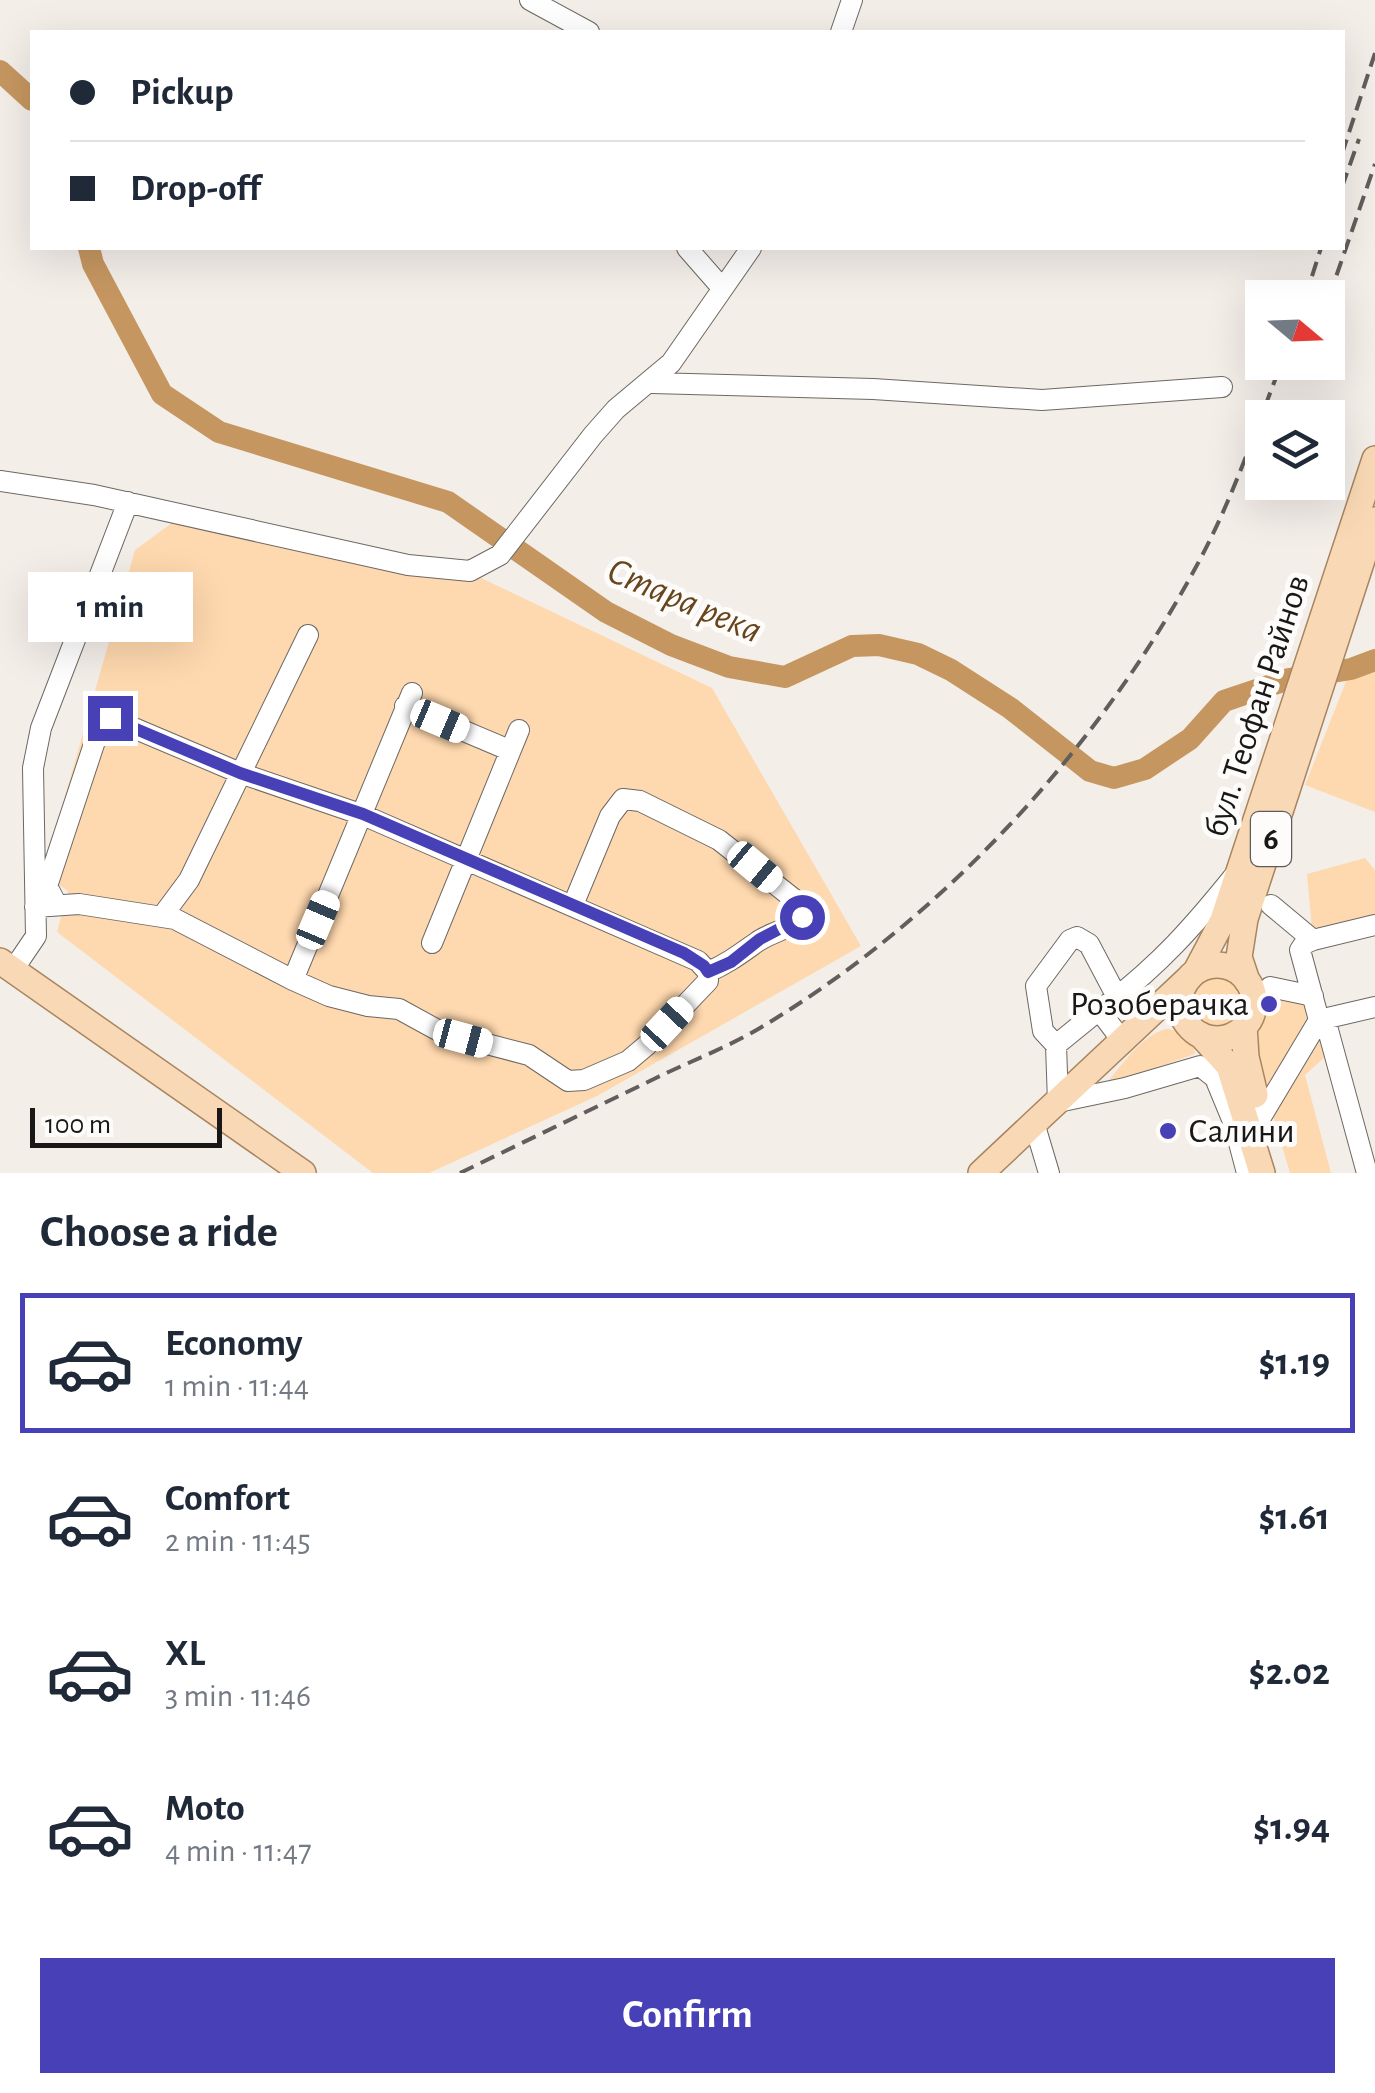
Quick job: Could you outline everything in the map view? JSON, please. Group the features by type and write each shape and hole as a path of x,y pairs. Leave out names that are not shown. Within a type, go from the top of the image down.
{"main road":[{"name":"бул. Теофан Райнов","path":"1259,984 1239,956 1242,928 1375,459"},
{"name":"бул. Теофан Райнов","path":"1322,654 1375,520"},
{"name":"бул. Теофан Райнов","path":"1193,974 1222,920 1308,697"},
{"path":"981,1173 1193,974 1221,965 1259,984"},
{"path":"6,966 303,1173"},
{"name":"6","path":"1193,974 1180,1001 1184,1017 1229,1066 1262,1173"},
{"name":"6","path":"1259,984 1244,1026 1249,1074 1246,1116 1277,1173"},
{"path":"1126,1034 1165,1019 1224,1038 1244,1026"}],"street":[{"path":"530,0 585,30"},
{"path":"842,30 852,0"},
{"path":"690,250 722,288"},
{"path":"0,480 128,502 408,565 470,571 500,555 592,435 616,409 672,363 750,250"},
{"path":"652,383 873,389 1042,400 1222,387"},
{"path":"46,906 34,768 41,728 128,502"},
{"path":"162,916 189,880 308,635"},
{"path":"292,980 409,700 510,750"},
{"path":"6,966 36,936 46,906 47,886 103,722 110,718 240,773 363,814 684,953 704,966 708,981 647,1045 613,1070 575,1082 563,1079 529,1055 441,1032 399,1008 368,1006 292,980 185,922 80,904 46,906"},
{"path":"432,943 519,730"},
{"path":"572,906 610,816 623,799 640,801 704,832 732,848 803,910 793,924 760,939 731,962 708,972"},
{"path":"1056,1045 1152,970 1195,925 1241,866"},
{"path":"1271,905 1314,940"},
{"path":"1367,1173 1322,1020 1299,957 1304,944 1375,925"},
{"path":"1117,996 1089,944 1077,937 1070,940 1036,986 1043,1031 1056,1045 1058,1102 1200,1066 1246,1116 1247,1173"},
{"path":"1259,984 1312,996"},
{"path":"1246,1116 1322,1020 1375,1006"},
{"path":"1099,1010 1126,1034"},
{"path":"1035,1126 1049,1173"}],"shaded area":[{"path":"176,520 408,575 477,576 712,688 861,946 597,1096 429,1173 373,1173 57,932 68,891 43,874 135,550"},
{"path":"1375,660 1375,812 1305,785 1351,669"},
{"path":"1365,858 1375,870 1375,925 1313,940 1307,874"},
{"path":"1217,971 1238,980 1247,1001 1238,1022 1217,1031 1196,1022 1187,1001 1196,980"},
{"path":"1268,989 1309,1005 1314,1011 1269,1093 1254,1045 1266,1014"},
{"path":"1166,1029 1186,1036 1195,1054 1104,1086 1140,1045"},
{"path":"1322,1037 1326,1056 1305,1075 1331,1173 1290,1173 1273,1116 1315,1038"}],"waterway":[{"name":"Стара река","path":"0,71 30,98"},
{"name":"Стара река","path":"90,250 93,264 162,394 219,432 448,502 606,612 671,645 729,667 785,677 852,646 879,645 918,654 1010,708 1090,771 1114,778 1145,769 1190,739 1224,701 1289,679 1351,669 1375,660"}],"railway":[{"path":"1345,145 1375,53"},
{"path":"1345,179 1359,139"},
{"path":"1335,280 1375,164"},
{"path":"1311,280 1320,250"},
{"path":"460,1173 760,1028 827,985 952,883 1063,764 1157,634 1221,516 1275,380"}],"place":[{"name":"Розоберачка","path":"1269,1004"},
{"name":"Салини","path":"1168,1131"}],"route":[{"path":"110,718 240,773 363,814 684,953 708,972 802,917"}]}
